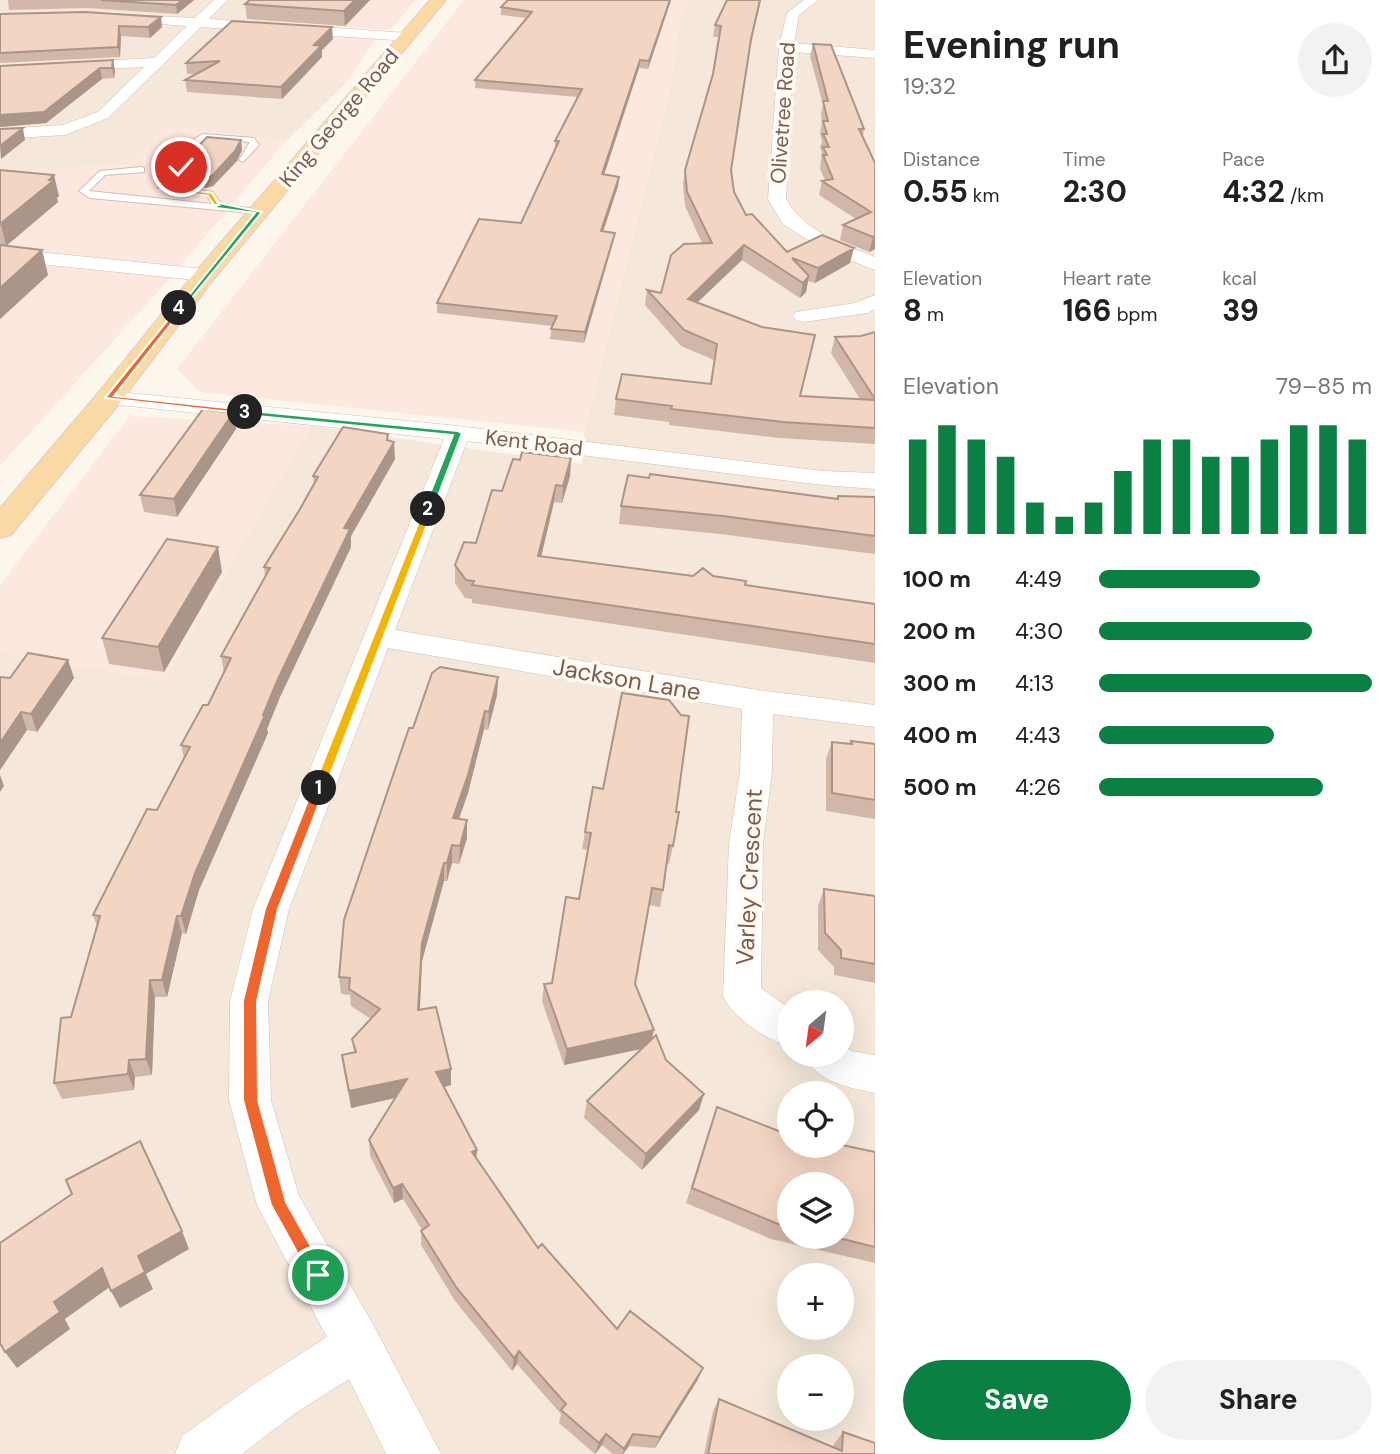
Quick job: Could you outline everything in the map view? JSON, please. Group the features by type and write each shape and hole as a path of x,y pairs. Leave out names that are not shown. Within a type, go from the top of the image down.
{"main road":[{"name":"King George Road","path":"0,528 109,398 205,275 438,0"}],"street":[{"path":"0,134 65,130 103,115 221,0"},
{"name":"Olivetree Road","path":"812,0 793,13 786,47 777,199 789,220 831,246 875,264"},
{"path":"112,17 408,37"},
{"path":"786,47 875,54"},
{"path":"0,70 157,62"},
{"path":"0,254 205,275"},
{"path":"803,316 860,309 875,301"},
{"name":"Kent Road","path":"109,398 458,433 822,478 875,481"},
{"path":"416,1454 406,1441 358,1345 279,1205 250,1100 250,1001 271,909 458,433"},
{"name":"Jackson Lane","path":"379,637 758,701 875,716"},
{"name":"Varley Crescent","path":"758,701 756,771 746,844 742,996 777,1021"},
{"path":"847,1068 875,1074"},
{"path":"200,1454 277,1397 358,1345"}],"lane":[{"path":"219,207 210,194 162,188 181,167 179,161 197,141 206,136 254,140 255,145 243,160"},
{"path":"141,170 103,173 83,191 90,195 259,212"}],"shaded area":[{"path":"0,0 307,0 232,72 348,81 287,140 168,128 128,164 0,172"},
{"path":"307,0 416,0 390,30 280,23"},
{"path":"464,0 688,0 679,22 672,82 584,432 200,392 177,369"},
{"path":"688,0 875,0 875,1454 0,1454 0,653 164,680 311,426 582,464 584,432 672,82 679,22"},
{"path":"277,30 377,37 348,81 231,73"},
{"path":"168,128 287,140 164,285 0,466 0,172 128,164"},
{"path":"130,416 311,426 164,680 0,653 0,585"}],"building":[{"path":"101,0 182,0 176,5"},
{"path":"250,0 355,0 344,11 245,4"},
{"path":"508,0 670,0 649,61 640,60 602,174 619,177 601,231 615,233 585,332 551,329 557,316 437,303 479,219 521,223 559,141 555,141 582,89 475,80 532,12 501,7"},
{"path":"727,0 760,0 751,39 731,170 734,192 746,215 752,214 787,252 822,235 854,248 818,268 792,258 809,276 803,283 744,245 688,299 762,327 815,335 800,396 875,400 875,428 783,422 671,409 672,406 616,399 622,374 711,384 717,344 684,330 647,290 661,293 671,255 684,244 712,243 687,192 685,170 713,74 721,26 715,25"},
{"path":"85,12 161,17 148,27 119,26 118,47 0,53 0,14"},
{"path":"232,21 332,27 314,45 321,46 281,87 185,80 220,61 186,63"},
{"path":"813,44 831,45 864,129 859,129 875,163 873,237 843,225 871,212 822,181 833,179 823,155 827,155 823,147 829,147 823,134 827,134 823,121 828,121 823,101 828,101"},
{"path":"113,60 112,68 100,68 44,112 0,115 0,66"},
{"path":"23,128 0,146 0,129"},
{"path":"207,137 241,140 235,151 212,176 204,178 172,174"},
{"path":"0,170 54,175 49,180 53,181 0,224"},
{"path":"0,245 42,250 0,288"},
{"path":"875,332 875,399 835,337 861,336"},
{"path":"203,409 233,413 174,499 140,495"},
{"path":"343,427 388,434 387,440 394,442 344,528 350,529 278,679 265,715 195,873 181,916 177,916 162,980 150,980 146,1059 129,1060 128,1074 54,1083 61,1018 71,1017 100,916 93,915 147,809 157,810 190,747 181,745 203,705 208,705 231,658 221,656 270,568 264,567 300,509 318,477 313,476"},
{"path":"522,452 571,458 563,486 556,485 538,556 693,576 703,568 713,576 746,581 745,585 875,604 875,644 472,585 474,581 466,580 455,565 464,542 476,543 492,490 502,491 513,459 520,460"},
{"path":"650,474 838,499 838,496 875,497 875,536 621,506 628,475 649,478"},
{"path":"167,539 218,547 158,647 102,638"},
{"path":"28,653 68,660 31,714 21,712 0,743 0,677 10,678"},
{"path":"440,667 498,677 453,818 467,820 460,846 452,845 447,863 444,863 422,943 418,1010 436,1007 451,1069 436,1072 477,1150 472,1152 538,1248 542,1244 617,1329 630,1311 703,1368 660,1437 633,1434 624,1449 606,1434 599,1443 561,1410 566,1404 519,1351 514,1358 456,1287 421,1231 429,1225 402,1184 393,1188 369,1140 407,1079 349,1091 342,1055 356,1052 352,1039 380,1009 349,989 350,978 339,977 344,920 409,728 413,728 432,673"},
{"path":"622,693 669,700 681,715 689,716 673,846 669,845 663,890 652,888 635,984 654,1030 567,1049 544,984 552,983 566,897 579,899 591,833 585,832 593,787 603,789"},
{"path":"851,741 875,744 875,800 832,793 832,742 852,744"},
{"path":"824,889 875,896 875,964 841,958 841,950 825,933"},
{"path":"656,1035 666,1060 704,1094 646,1154 587,1101"},
{"path":"717,1107 777,1130 777,1158 854,1158 854,1148 875,1152 875,1247 854,1242 854,1172 777,1172 777,1224 692,1188"},
{"path":"140,1141 182,1231 138,1256 145,1272 111,1291 102,1268 54,1302 60,1312 5,1352 0,1343 0,1243 72,1194 66,1180"},
{"path":"719,1399 777,1424 777,1431 795,1431 842,1451 843,1432 875,1443 875,1454 708,1454"}],"route":[{"path":"181,167 162,188 210,194 219,207 259,212 205,275 109,398 458,433 271,909 250,1001 250,1100 279,1205 318,1275"}]}
